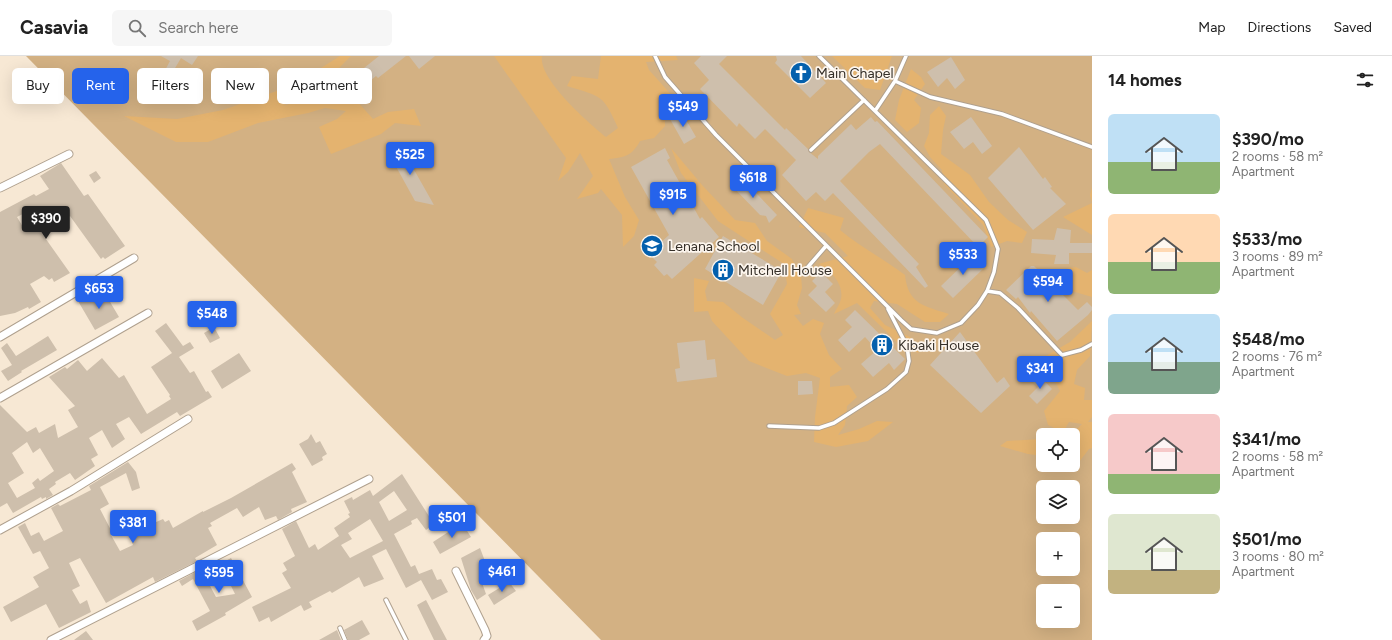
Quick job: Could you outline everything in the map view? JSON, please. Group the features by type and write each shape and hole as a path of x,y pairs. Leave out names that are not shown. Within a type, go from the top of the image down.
{"street":[{"path":"0,188 69,154"},
{"path":"0,337 134,258"},
{"path":"0,398 148,313"},
{"path":"0,530 71,491 188,419"},
{"path":"51,640 369,479"},
{"path":"456,571 485,630 487,636 484,640"}],"lane":[{"path":"655,56 665,77 716,135 911,330 936,333 961,323 978,305 987,291 994,272 998,249 986,220 819,56"},
{"path":"875,111 895,81 906,56"},
{"path":"895,81 930,97 1002,114 1092,147"},
{"path":"811,150 864,100"},
{"path":"807,268 826,246"},
{"path":"987,291 1000,293 1018,308 1062,355 1081,350 1092,344"},
{"path":"769,426 819,428 834,423 887,389 906,372 909,361 907,346 886,305"},
{"path":"386,600 406,640"},
{"path":"340,628 346,640"}],"shaded area":[{"name":"Lenana School","path":"26,56 1092,56 1092,640 601,640 73,104 129,104 129,68 72,68 72,103 64,95 64,68 38,68"},
{"path":"340,56 351,56 339,68 321,68"},
{"path":"494,56 542,56 543,66 556,88 588,122 606,137 618,128 609,109 600,98 595,95 567,86 572,76 598,79 601,56 676,56 678,60 646,62 649,70 676,100 665,106 665,126 654,138 640,141 634,150 628,155 609,159 625,197 639,220 634,236 623,247 622,215 601,189 598,193 577,199 593,176 580,153 568,172 558,181 566,158"},
{"path":"832,56 892,56 880,90 865,88"},
{"path":"911,69 921,77 925,84 914,100 921,108 919,123 907,132 895,120 899,100"},
{"path":"277,91 277,104 286,104 283,106 290,104 360,104 373,119 388,112 414,109 421,126 395,123 381,134 331,154 319,127 337,119 346,111 325,108 258,123 208,142 176,142 124,116 177,119 223,110 240,104 269,104 269,94"},
{"path":"939,106 946,116 941,154 970,175 989,202 1008,220 1027,232 1022,243 1007,241 991,247 983,225 944,184 942,170 930,157 924,146 929,133 930,115"},
{"path":"671,148 702,185 735,220 755,223 767,241 792,259 801,276 802,288 797,305 801,314 794,315 803,326 813,319 824,323 820,334 829,355 842,369 830,377 830,387 849,385 857,397 847,406 845,425 838,435 859,429 877,421 893,422 868,441 836,447 814,442 815,417 820,378 806,373 787,376 749,361 712,321 708,311 694,312 694,278 709,281 705,291 707,301 723,302 775,340 783,335 770,314 787,284 784,264 718,221 681,173"},
{"path":"1092,187 1092,203 1090,195"},
{"path":"1092,203 1092,235 1063,217"},
{"path":"808,208 844,218 840,230 905,275 907,285 914,298 925,306 949,314 940,322 925,322 897,304 874,301 870,308 885,325 910,337 919,353 902,347 857,303 834,314 841,299 840,288 836,278 828,270 818,264 848,256 825,233 799,227"},
{"path":"1076,267 1087,273 1092,270 1092,297 1065,289 1057,275 1068,268"},
{"path":"1092,321 1090,356 1077,370 1074,384 1085,388 1084,400 1092,400 1092,417 1088,422 1092,422 1092,448 1089,449 1080,461 1080,428 1078,428 1082,424 1069,422 1065,428 1054,428 1048,425 1044,411 1060,391 1050,372 1034,369 1037,361 1070,342"},
{"path":"1036,439 1036,455 1000,446 1007,441"}],"building":[{"path":"161,56 198,56 192,65 181,58 175,68 166,68 170,61"},
{"path":"379,56 406,56 378,78 376,76 372,79 372,68 364,68"},
{"path":"409,56 435,56 419,69"},
{"path":"701,56 727,56 719,64 785,130 786,128 808,149 809,152 818,159 818,156 851,124 856,130 871,117 875,122 877,121 988,237 978,247 880,144 869,152 840,181 919,264 916,267 928,286 925,288 833,193 825,201 816,192 806,201 782,175 796,160 765,129 755,139 739,123 737,127 700,89 709,80 694,63"},
{"name":"Main Chapel","path":"776,56 801,56 826,83 810,98 775,63 777,60"},
{"path":"951,57 965,80 955,89 947,78 938,87 927,72"},
{"path":"681,111 696,137 684,144 670,119"},
{"path":"971,117 992,146 982,154 973,142 964,149 950,132"},
{"path":"400,145 434,205 415,201 388,152"},
{"path":"1019,147 1043,179 1045,177 1052,187 1050,188 1066,204 1033,230 988,178"},
{"path":"665,148 670,158 667,160 700,219 702,217 719,237 672,279 667,274 664,276 654,265 657,262 652,257 661,248 658,245 669,235 631,167"},
{"path":"61,163 84,196 88,194 125,246 105,259 103,257 101,259 70,216 60,222 51,209 41,216 36,207 17,217 26,232 36,225 70,273 54,282 52,278 49,280 44,276 30,284 41,302 29,309 28,307 15,313 0,316 0,212 34,194 36,196 49,189 40,176"},
{"path":"96,171 101,178 94,183 89,175"},
{"path":"739,175 777,215 769,223 766,216 760,215 730,184"},
{"path":"1057,228 1071,230 1070,243 1092,243 1092,253 1069,253 1069,264 1054,264 1056,255 1031,253 1032,239 1054,240"},
{"name":"Mitchell House","path":"723,236 782,271 763,305 705,269"},
{"path":"974,254 985,267 953,298 941,286"},
{"path":"1031,266 1034,266 1078,310 1087,302 1092,307 1092,310 1088,315 1057,341 1031,311 1030,313 1018,297 1016,299 1006,290"},
{"path":"821,272 833,284 825,292 835,303 826,312 808,295 817,286 812,281"},
{"path":"103,290 119,317 95,330 78,301 88,295 90,298"},
{"name":"Kibaki House","path":"855,310 905,359 894,370 889,363 873,377 861,364 877,350 865,337 849,352 838,340 852,327 845,320"},
{"path":"166,323 183,346 190,342 194,348 179,357 190,373 194,371 206,392 208,391 212,397 180,416 177,412 141,434 129,417 116,424 125,439 112,448 102,430 89,438 98,455 91,459 95,466 75,480 70,473 55,482 56,484 49,489 53,495 46,499 46,497 42,499 41,497 13,513 7,503 0,507 0,405 27,432 36,427 39,433 55,424 58,438 78,427 68,410 75,406 49,377 65,367 67,369 78,360 87,371 102,358 119,378 124,375 147,414 171,399 169,396 170,395 151,367 172,353 155,331","holes":["27,442 33,453 40,448 54,471 40,481 38,478 32,483 35,488 17,498 8,483 24,473 12,453"]},
{"path":"214,327 220,338 210,343 204,333"},
{"path":"960,332 997,383 1004,377 1010,386 981,413 930,365"},
{"path":"48,336 57,350 21,371 22,372 8,381 1,371 12,365 1,348 7,343 16,356"},
{"path":"705,340 707,360 715,359 717,377 677,382 675,369 680,368 677,343"},
{"path":"239,353 251,371 222,389 211,371"},
{"path":"1040,376 1052,389 1037,404 1029,396 1038,387 1033,382"},
{"path":"798,381 812,381 813,394 798,395"},
{"path":"311,434 316,443 320,441 327,454 322,457 323,460 312,466 299,444 308,439"},
{"path":"128,462 136,472 140,488 132,491 126,473 100,487 109,504 100,509 113,534 111,535 120,551 133,545 127,531 145,523 147,526 163,519 165,522 169,520 173,528 203,511 231,498 292,463 296,469 292,472 307,502 291,509 292,512 278,520 276,516 265,520 259,507 243,517 237,508 210,523 212,526 208,528 217,545 195,558 197,561 155,582 153,577 106,603 80,558 69,563 80,586 72,590 80,604 87,600 91,612 59,628 46,604 11,622 3,607 39,587 33,577 49,568 40,551 33,554 18,527 25,523 31,536 39,532 44,541 63,531 51,508 58,504 60,506 91,490 89,486"},
{"path":"402,474 434,524 426,530 417,518 411,521 412,524 394,534 411,567 415,565 419,574 432,569 437,580 441,579 448,592 432,600 421,580 406,588 386,549 372,556 384,579 364,587 359,577 332,593 330,591 309,602 312,607 304,611 301,605 271,622 269,617 259,622 252,607 291,588 282,573 287,570 283,563 295,556 282,529 296,521 309,548 315,544 318,550 339,536 334,528 350,517 348,514 350,513 344,501 352,497 353,500 370,490 373,496","holes":["394,491 407,510 389,521 379,502","370,519 383,541 350,558 341,545 352,539 348,533"]},
{"path":"462,523 471,537 440,554 433,542"},
{"path":"480,548 491,577 481,580 486,594 477,600 471,590 461,558"},
{"path":"231,558 252,597 225,613 226,615 197,631 192,621 210,611 193,579 182,586 179,581 201,569 216,597 235,594 220,564"},
{"path":"508,559 516,568 504,572 499,567"},
{"path":"509,582 516,591 494,605 488,595"},
{"path":"426,600 447,640 434,640 417,605"},
{"path":"362,620 370,634 359,640 348,640 344,630"},
{"path":"337,630 341,640 319,640"},
{"path":"86,631 93,640 74,640"}],"place":[{"name":"Main Chapel","path":"801,73"},
{"name":"Lenana School","path":"652,246"},
{"name":"Mitchell House","path":"723,270"},
{"name":"Kibaki House","path":"882,345"}]}
